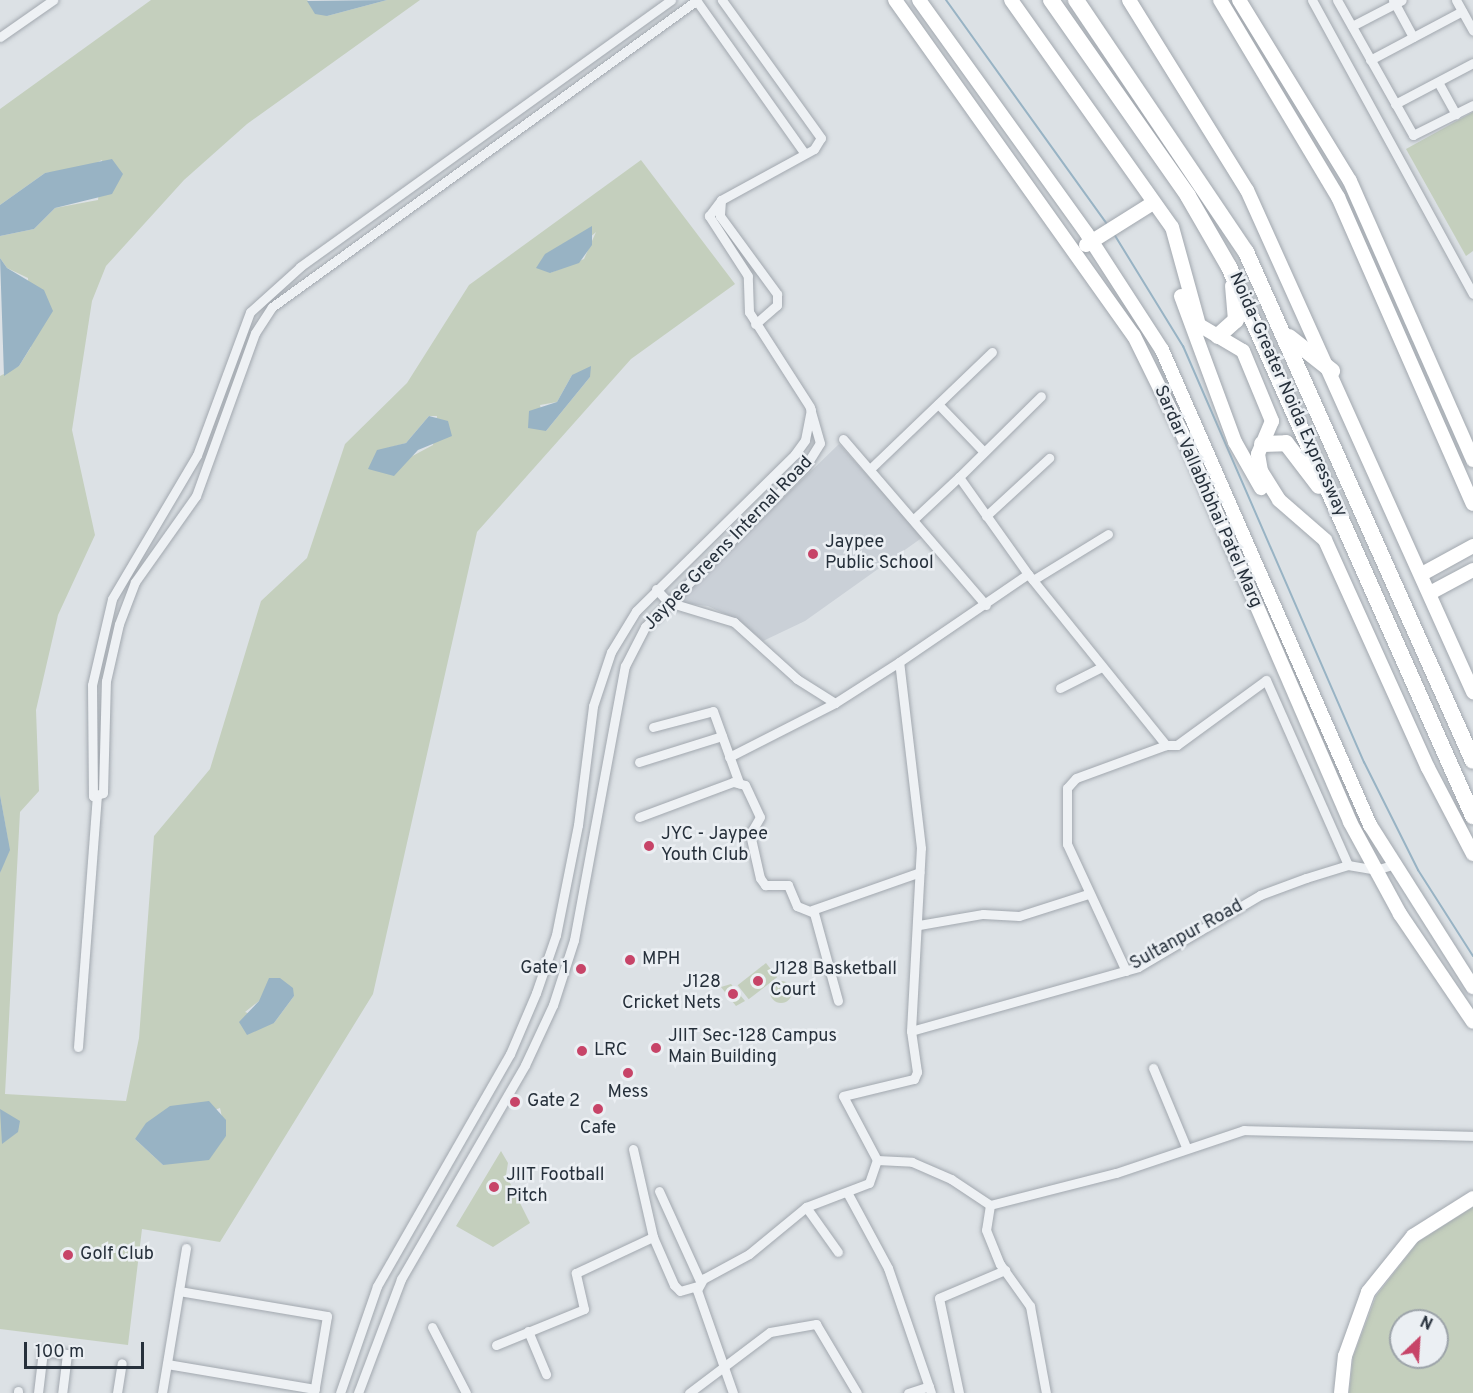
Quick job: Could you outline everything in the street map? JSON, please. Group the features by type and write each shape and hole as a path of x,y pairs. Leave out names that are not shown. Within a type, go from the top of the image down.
{"highway":[{"name":"Noida-Greater Noida Expressway","path":"1051,0 1188,196 1229,267 1473,816"},
{"name":"Noida-Greater Noida Expressway","path":"1076,0 1205,185 1288,336 1473,761"},
{"path":"1218,336 1236,320 1229,267"},
{"path":"1288,336 1332,371"},
{"path":"1262,444 1277,440 1303,458 1349,534"},
{"path":"1438,685 1473,740"}],"street":[{"path":"0,37 53,0"},
{"path":"97,797 91,793 92,685 112,599 197,455 250,312 333,243 671,0"},
{"path":"97,797 103,793 106,681 135,582 196,496 255,333 272,307 696,0 803,151"},
{"path":"722,0 819,133 819,144 803,151 721,200 720,216 777,294 777,305 755,324"},
{"name":"Sardar Vallabhbhai Patel Marg","path":"894,0 1078,251 1134,336 1181,431 1295,702 1374,870 1473,1022"},
{"name":"Sardar Vallabhbhai Patel Marg","path":"919,0 1101,236 1162,350 1309,693 1392,865 1473,987"},
{"path":"1011,0 1172,227 1199,325 1240,346 1271,414 1257,460 1268,486 1325,540 1342,581 1473,854"},
{"path":"1129,0 1247,190 1332,371 1473,692"},
{"path":"1220,0 1333,188 1473,504"},
{"path":"1239,0 1350,182 1473,460"},
{"path":"1311,0 1473,294"},
{"path":"1337,0 1415,136 1473,105"},
{"path":"1456,0 1473,31"},
{"path":"1352,26 1397,1 1413,37"},
{"path":"1370,60 1462,11"},
{"path":"1395,104 1473,63"},
{"path":"1438,82 1456,114"},
{"name":"Jaypee Greens Internal Road","path":"358,1393 401,1279 525,1065 553,1005 574,940 608,746 625,666 645,627 815,456 820,427 755,324 749,312 748,276 709,216 721,200"},
{"path":"1078,251 1153,203"},
{"path":"1172,227 1183,309 1235,442 1267,496 1318,543 1342,581"},
{"path":"333,243 342,255"},
{"path":"1200,357 1205,345 1218,336"},
{"path":"870,469 992,352"},
{"path":"915,518 1041,396"},
{"path":"938,404 984,452"},
{"name":"Jaypee Greens Internal Road","path":"340,1393 377,1286 510,1054 536,993 560,913 589,742 611,652 656,589 795,454 805,440 811,410"},
{"path":"843,439 915,518 986,605"},
{"path":"1235,442 1262,444"},
{"path":"986,516 1049,458"},
{"path":"959,477 1030,577 1100,668 1166,745"},
{"path":"729,757 836,703 1030,577 1108,534"},
{"path":"1422,574 1473,546"},
{"path":"1430,592 1473,570"},
{"path":"656,589 668,602 734,622 797,679 836,703"},
{"path":"633,1149 653,1236 676,1288 698,1284 749,1254 806,1207 848,1194 869,1183 877,1160 843,1096 914,1079 911,1030 919,925 920,872 899,662"},
{"path":"1060,688 1100,668"},
{"path":"1126,971 1088,894 1065,836 1069,784 1166,745 1177,745 1266,680 1348,865"},
{"path":"653,727 711,711 739,783 748,790 760,817 750,839 763,883 788,885 797,906 812,910 920,872"},
{"path":"639,762 722,736"},
{"path":"589,742 608,746"},
{"path":"639,817 739,783"},
{"path":"78,1047 97,797"},
{"name":"Sultanpur Road","path":"911,1030 1126,971 1260,895 1348,865 1374,870 1392,865"},
{"path":"919,925 983,914 1019,916 1088,894"},
{"path":"812,910 838,1001"},
{"path":"1153,1068 1186,1148"},
{"path":"877,1160 912,1162 951,1179 990,1205 1110,1175 1186,1148 1263,1128 1392,1137 1473,1136"},
{"path":"659,1191 698,1284 733,1393"},
{"path":"848,1194 888,1268 930,1389 908,1393"},
{"path":"1341,1393 1345,1356 1368,1292 1413,1236 1473,1198"},
{"path":"990,1205 985,1225 1005,1270 1030,1306 1046,1393"},
{"path":"421,1207 438,1215"},
{"path":"806,1207 838,1252"},
{"path":"496,1345 584,1309 576,1273 653,1236"},
{"path":"162,1393 186,1248"},
{"path":"959,1393 939,1298 1005,1270"},
{"path":"166,1364 315,1391 327,1316 179,1291"},
{"path":"689,1393 724,1369 770,1332 816,1324 857,1393"},
{"path":"432,1327 466,1393"},
{"path":"528,1331 546,1374"},
{"path":"38,1393 43,1351 67,1354 62,1393"},
{"path":"117,1393 122,1363"}],"shaded area":[{"name":"Jaypee Public School","path":"839,444 923,537 805,621 763,641 740,621 708,606 681,603 678,600"}],"green space":[{"path":"151,0 307,0 327,16 387,0 420,0 247,124 184,180 106,266 92,301 72,430 95,535 58,615 36,710 39,791 20,812 5,1094 126,1101 139,1038 154,836 210,769 261,601 307,558 345,444 407,383 469,285 641,160 735,284 631,359 477,532 373,994 220,1242 142,1229 128,1345 0,1329 0,873 8,841 0,795 0,376 19,366 31,347 28,278 7,268 0,258 0,236 34,229 55,208 98,200 102,160 87,168 45,173 0,205 0,109","holes":["596,232 584,259 550,273","572,375 590,377 546,431 540,405 557,402","429,416 437,416 433,445 405,460 377,451 406,443","294,996 274,1023 245,1012 259,1001","220,1108 226,1136 163,1165 135,1139"]},
{"path":"1473,112 1473,251 1466,256 1406,149"},
{"name":"J128 Basketball Court","path":"766,963 777,977 749,999 738,985"},
{"path":"777,981 785,981 792,988 792,996 785,1003 777,1003 770,996 770,988"},
{"name":"J128 Cricket Nets","path":"731,984 745,1001 736,1006 721,987"},
{"name":"JIIT Football Pitch","path":"501,1151 508,1163 506,1175 530,1223 493,1247 456,1226"},
{"path":"1473,1207 1473,1393 1349,1393 1353,1357 1376,1296 1418,1242"}],"water":[{"path":"387,0 327,16 315,14 307,1"},
{"path":"112,159 123,174 112,194 55,208 34,229 0,236 0,205 45,173"},
{"path":"592,226 592,245 579,263 550,273 536,268 545,254"},
{"path":"0,258 7,268 44,290 53,311 19,366 4,376"},
{"path":"591,366 590,377 546,431 528,428 529,411 557,402 572,375"},
{"path":"429,416 448,421 452,436 418,450 394,476 368,469 377,450 406,443"},
{"path":"0,795 10,850 0,873"},
{"path":"269,978 280,978 293,988 294,996 274,1023 247,1035 239,1022 259,1001"},
{"path":"209,1101 226,1120 226,1136 209,1160 163,1165 135,1139 146,1123 170,1106"},
{"path":"0,1109 20,1121 18,1132 2,1144"}],"waterway":[{"path":"946,0 1107,224"},
{"path":"1114,234 1183,346 1364,762 1418,870 1473,956"}],"place":[{"name":"Jaypee Public School","path":"813,554"},
{"name":"JYC - Jaypee Youth Club","path":"649,846"},
{"name":"MPH","path":"630,960"},
{"name":"Gate 1","path":"581,969"},
{"name":"J128 Basketball Court","path":"758,981"},
{"name":"J128 Cricket Nets","path":"733,994"},
{"name":"JIIT Sec-128 Campus Main Building","path":"656,1048"},
{"name":"LRC","path":"582,1051"},
{"name":"Mess","path":"628,1073"},
{"name":"Gate 2","path":"515,1102"},
{"name":"Cafe","path":"598,1109"},
{"name":"JIIT Football Pitch","path":"494,1187"},
{"name":"Golf Club","path":"68,1255"}]}
